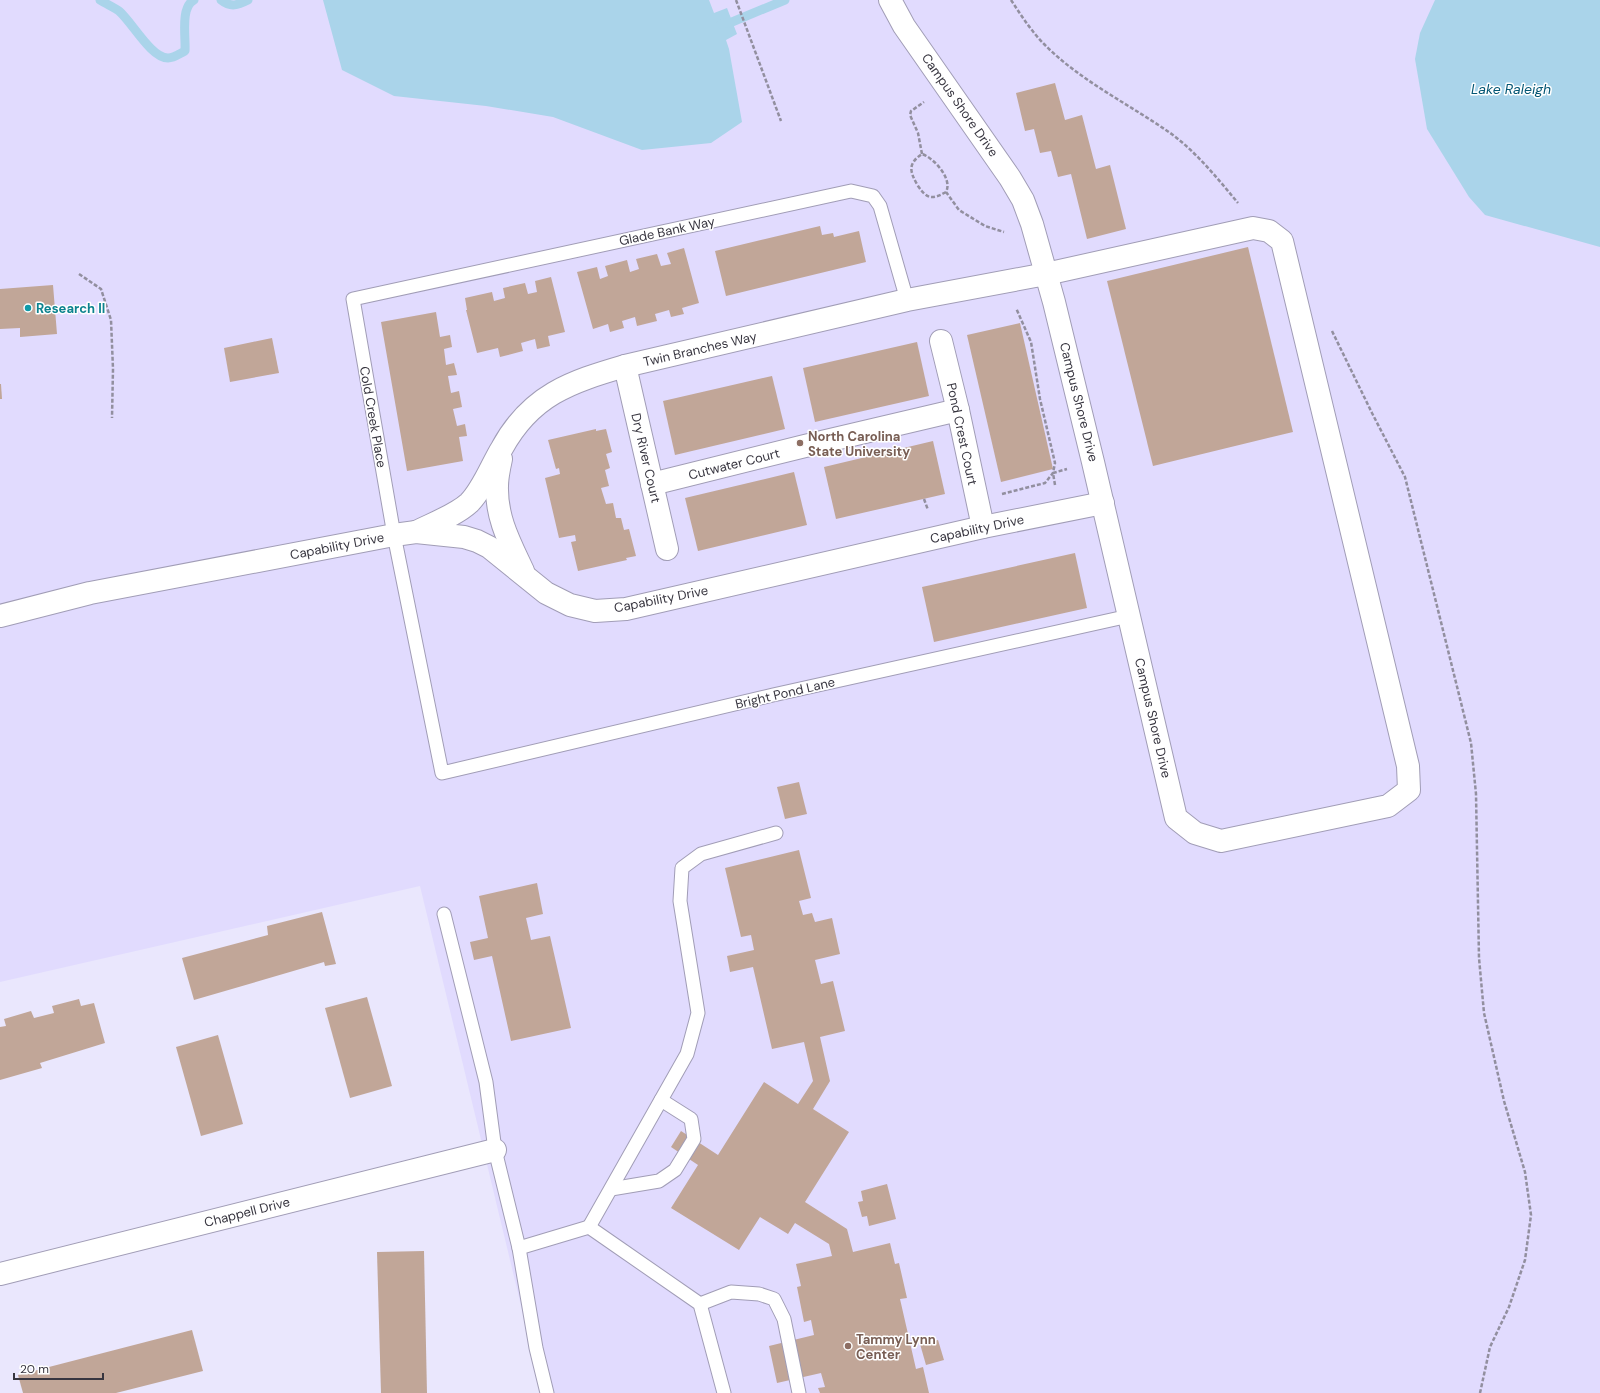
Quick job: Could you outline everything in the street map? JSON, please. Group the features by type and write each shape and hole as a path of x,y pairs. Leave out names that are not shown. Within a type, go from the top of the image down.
{"street":[{"name":"Campus Shore Drive","path":"890,0 904,26 1010,178 1023,200 1032,224 1046,274 1103,503 1176,818 1195,833"},
{"name":"Twin Branches Way","path":"416,532 459,510 469,503 477,493 503,446 521,419 542,400 560,388 586,377 625,366 907,300 1046,274 1253,228 1269,230 1282,242 1408,766 1409,790 1388,806 1221,841 1195,833"},
{"name":"Pond Crest Court","path":"941,342 958,410 976,500 983,527"},
{"name":"Dry River Court","path":"625,366 667,550"},
{"name":"Cutwater Court","path":"652,484 958,410"},
{"path":"503,446 497,485 498,512 506,536 526,576"},
{"name":"Capability Drive","path":"0,616 97,592 416,532 464,537 477,541 489,547 546,593 570,605 595,610 626,609 983,527 1103,503"},
{"name":"Chappell Drive","path":"0,1274 495,1150"}],"lane":[{"name":"Glade Bank Way","path":"353,300 851,191 874,196 880,206 907,300"},
{"name":"Cold Creek Place","path":"353,300 394,535 442,773"},
{"name":"Bright Pond Lane","path":"442,773 780,693 1129,616"},
{"path":"519,1248 589,1227 687,1054 698,1013 680,901 682,868 701,854 776,833"},
{"path":"444,914 486,1082 495,1150 519,1248 536,1348 547,1393"},
{"path":"611,1189 659,1181 675,1170 694,1139 691,1119 661,1100"},
{"path":"589,1227 700,1304 724,1393"},
{"path":"700,1304 731,1292 759,1294 774,1299 784,1319 799,1393"}],"path":[{"path":"736,0 781,121"},
{"path":"922,154 918,133 910,115 911,111 926,100"},
{"path":"922,154 933,160 946,178 948,189 946,192 952,203 959,210 985,226 1004,232"},
{"path":"922,154 917,158 912,166 912,176 926,196 936,197 946,192"},
{"path":"78,274 101,289 112,320 112,418"},
{"path":"1015,308 1031,342 1040,399 1055,463 1053,473 1061,511"},
{"path":"976,500 1045,482 1053,473 1093,462"},
{"path":"924,499 928,510"}],"shaded area":[{"name":"North Carolina State University","path":"0,0 1600,0 1600,1393 542,1393 420,886 0,982"}],"water":[{"path":"323,0 709,0 714,13 727,8 737,34 726,40 729,49 742,122 711,143 642,150 553,117 486,106 394,96 342,70"},
{"name":"Lake Raleigh","path":"1435,0 1600,0 1600,247 1485,215 1469,197 1427,129 1415,59 1420,33"}],"building":[{"path":"1055,83 1065,120 1082,115 1096,169 1110,165 1126,229 1087,239 1071,174 1058,177 1051,151 1040,153 1034,129 1025,131 1016,93"},
{"path":"820,226 822,235 833,233 834,237 859,231 866,262 726,296 715,251"},
{"path":"1248,247 1293,432 1153,466 1107,281"},
{"path":"684,248 699,303 682,308 684,314 671,317 669,310 655,314 657,321 637,326 635,317 622,321 624,328 610,332 608,324 593,329 577,272 597,267 600,279 608,276 605,266 627,260 630,272 639,269 636,259 657,254 661,266 671,264 667,253"},
{"path":"551,277 565,332 548,336 550,346 537,349 535,339 521,343 523,351 500,357 498,348 477,353 466,310 465,298 492,292 494,301 505,298 503,288 525,283 528,294 537,292 535,281"},
{"name":"Research II","path":"53,285 57,334 20,337 20,328 0,329 0,289"},
{"path":"436,312 440,337 450,335 452,347 444,349 446,365 454,363 457,375 448,376 451,393 459,391 462,407 453,409 457,426 465,424 467,436 459,437 463,461 407,471 381,322"},
{"path":"1020,323 1053,469 1001,482 967,335"},
{"path":"272,338 279,373 230,382 224,348"},
{"path":"917,342 929,396 815,422 803,368"},
{"path":"772,376 785,429 675,455 663,401"},
{"path":"1,384 2,399 0,399"},
{"path":"596,429 596,431 606,429 612,452 606,454 610,468 605,470 609,486 601,488 606,504 613,503 616,518 621,518 624,530 629,529 636,556 626,558 627,560 578,571 571,542 576,541 575,535 559,538 545,478 560,474 559,468 556,469 548,440"},
{"path":"933,441 945,494 836,519 824,467"},
{"path":"794,472 807,525 698,551 685,498"},
{"path":"1075,553 1087,608 934,642 922,587"},
{"path":"799,782 807,814 785,819 777,787"},
{"path":"799,850 811,898 799,901 803,915 812,913 815,922 832,918 840,954 815,960 821,984 833,981 845,1031 820,1037 830,1081 813,1109 849,1132 805,1202 847,1229 853,1252 890,1243 895,1264 899,1263 907,1298 900,1299 916,1369 923,1367 929,1393 820,1393 818,1388 825,1387 821,1373 777,1383 769,1346 814,1335 811,1320 804,1322 797,1287 801,1286 796,1264 832,1256 829,1244 795,1223 788,1234 760,1217 739,1250 671,1208 698,1165 671,1147 681,1131 718,1155 764,1082 798,1104 813,1081 804,1042 772,1049 753,967 730,972 727,956 754,950 751,935 741,937 725,868"},
{"path":"537,883 543,914 526,918 531,940 550,936 571,1028 511,1041 492,956 474,960 470,942 488,938 479,896"},
{"path":"322,912 336,964 325,966 324,962 194,1000 182,958 268,935 267,926"},
{"path":"367,997 392,1086 350,1098 325,1008"},
{"path":"79,999 81,1006 94,1003 105,1043 40,1063 42,1068 0,1080 0,1027 6,1026 4,1019 31,1011 34,1018 54,1013 52,1006"},
{"path":"218,1035 243,1124 201,1136 176,1047"},
{"path":"887,1184 896,1219 869,1226 867,1216 862,1217 858,1202 863,1201 861,1191"},
{"path":"424,1251 427,1393 381,1393 377,1252"},
{"path":"192,1330 203,1371 116,1393 23,1393 18,1375"},
{"path":"938,1340 944,1360 926,1365 920,1344"}],"waterway":[{"path":"100,0 119,11 148,46 155,52 168,58 174,57 185,51 185,16 187,9 194,0"},
{"path":"221,0 231,5 248,0"},
{"path":"721,24 732,22 785,0"}],"place":[{"name":"Research II","path":"28,308"},
{"name":"North Carolina State University","path":"800,443"},
{"name":"Tammy Lynn Center","path":"848,1346"}]}
